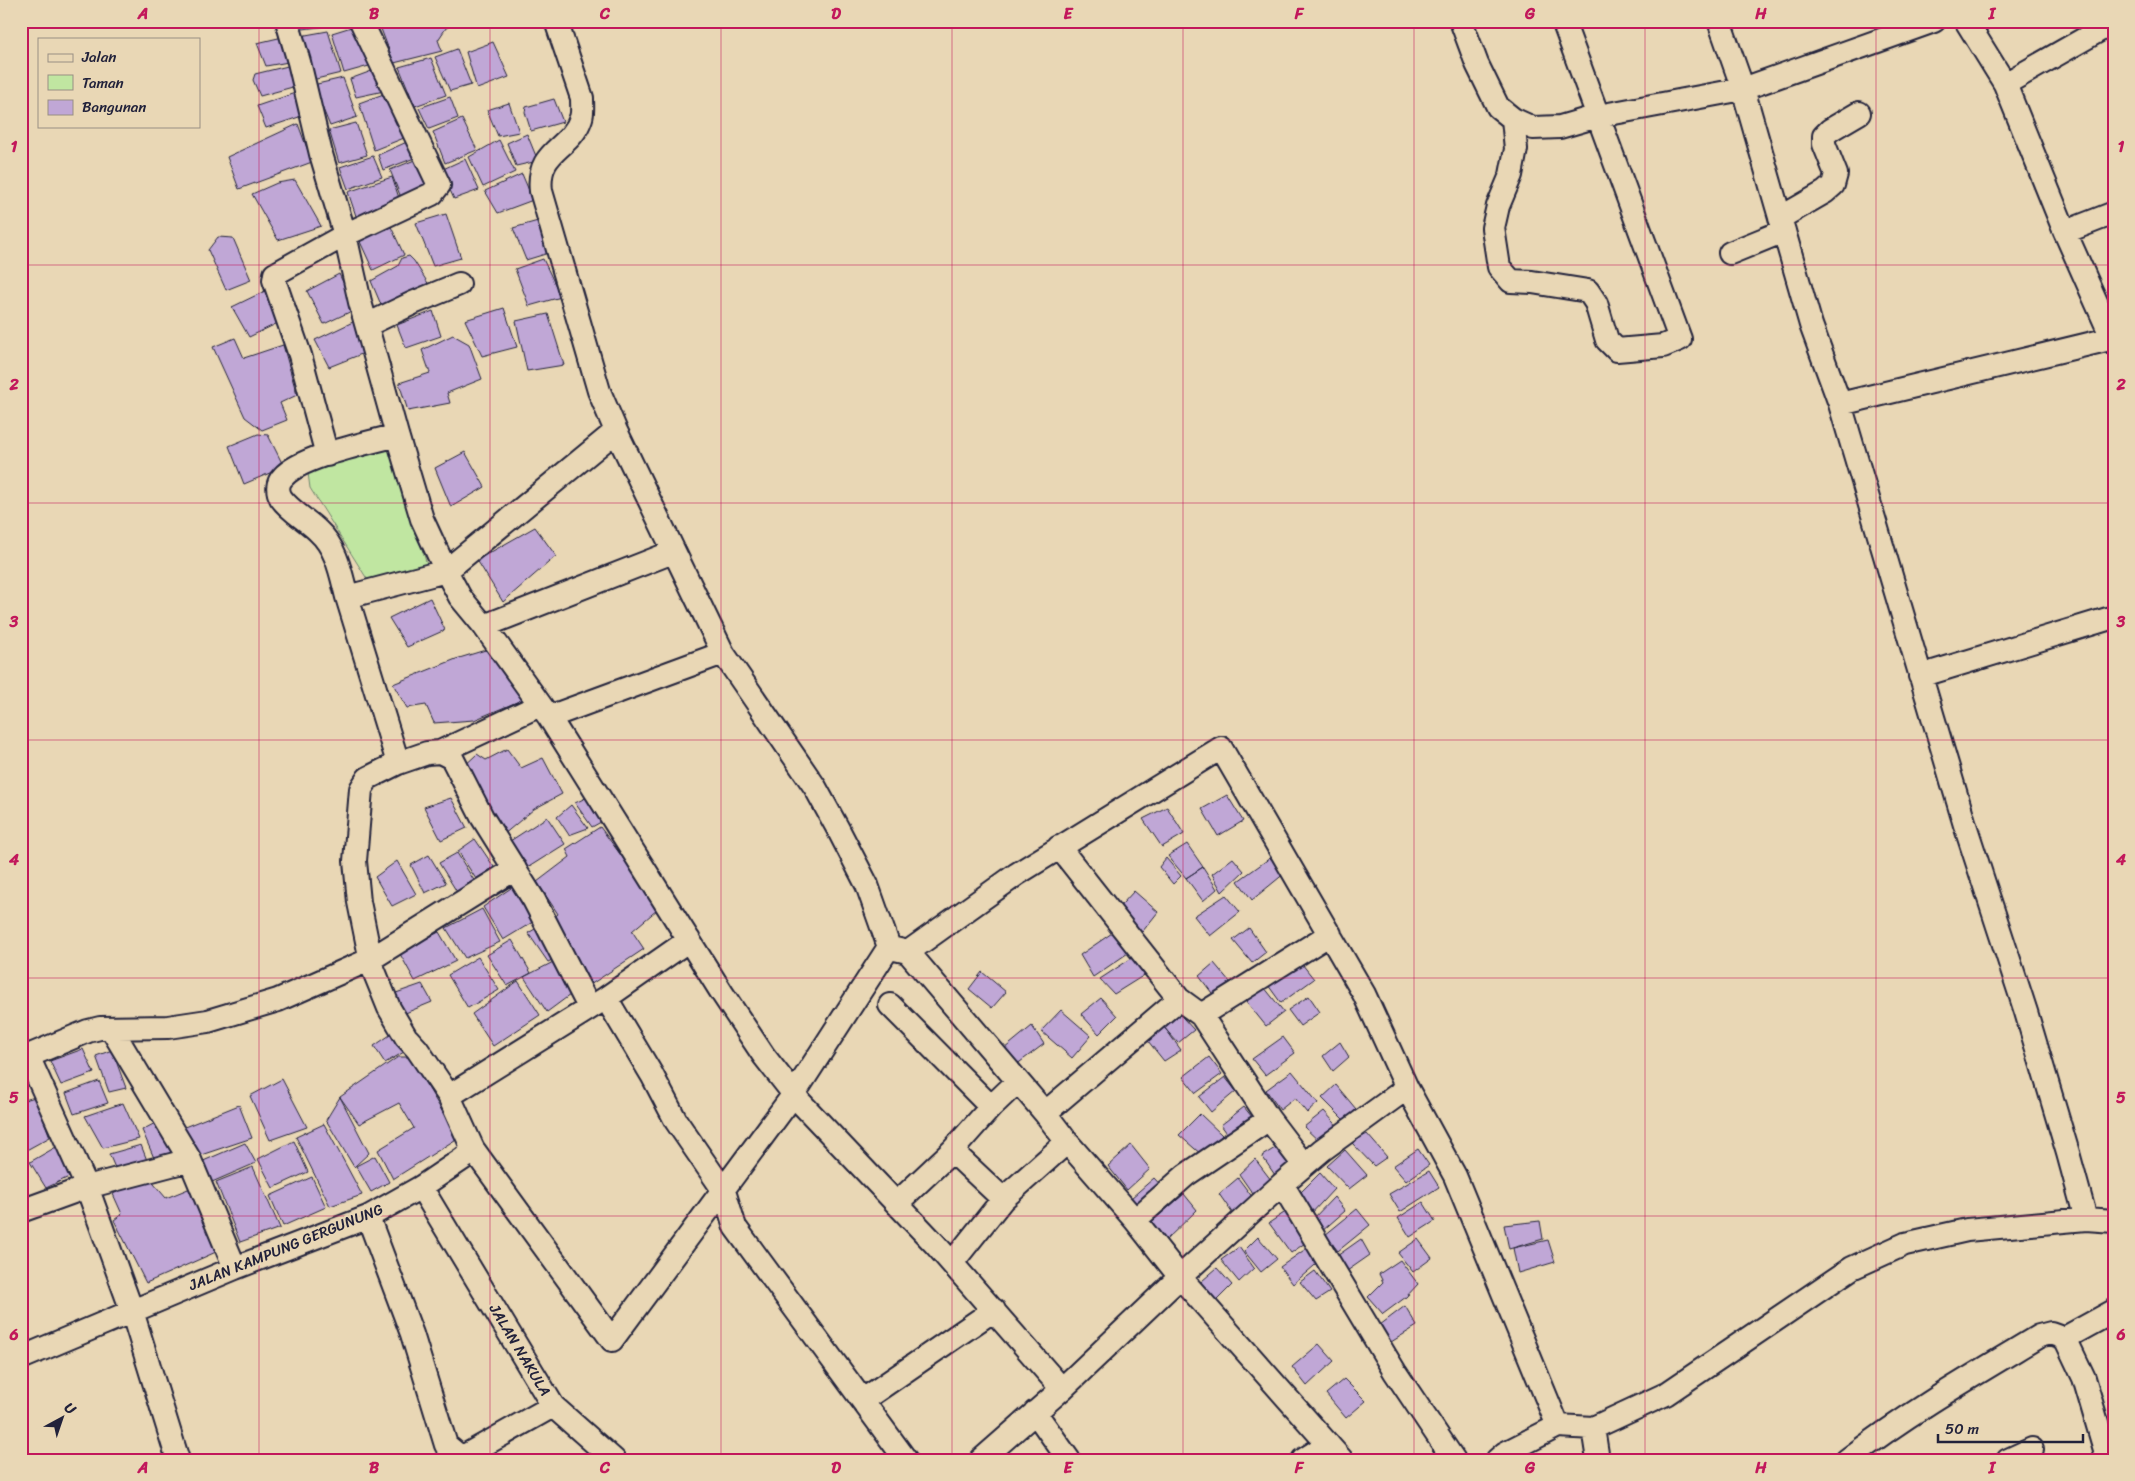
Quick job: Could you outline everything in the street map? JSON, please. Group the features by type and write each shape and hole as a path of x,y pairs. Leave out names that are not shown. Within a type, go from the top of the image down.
{"street":[{"path":"287,21 321,154 345,235 367,325 422,519 460,597 484,626 544,711 749,1033 794,1094 897,1202 1062,1389"},
{"path":"327,455 300,355 274,280 275,274 345,235 432,194 439,185 361,21"},
{"path":"556,21 582,98 583,111 576,129 544,164 540,180 541,191 597,383 616,431 723,653 820,795 899,950 1045,1113 1180,1277 1335,1452 1303,1460"},
{"path":"1461,21 1489,91 1498,106 1512,119 1533,128 1560,127 1598,116 1743,89 1934,21"},
{"path":"1512,119 1516,149 1511,175 1498,206 1493,228 1499,267 1511,281 1532,282 1588,291 1596,303 1607,340 1616,350 1662,346 1680,339 1563,21"},
{"path":"1719,21 1743,89 1811,325 1840,404 1920,676 1965,825 2031,1031 2086,1220"},
{"path":"1840,404 2113,339 2065,232 2005,84 1966,21"},
{"path":"2005,84 2114,22"},
{"path":"1730,253 1782,224 1833,185 1836,174 1824,144 1824,136 1859,113"},
{"path":"2065,232 2114,213"},
{"path":"367,325 412,303 460,284"},
{"path":"347,597 446,571 616,431"},
{"path":"397,435 327,455 290,470 278,483 278,490 282,499 320,533 329,544 336,558 398,763"},
{"path":"484,626 673,552"},
{"path":"1920,676 2114,617"},
{"path":"723,653 544,711 440,752 427,753 398,763 368,778 362,789 355,861 361,910 372,966 396,1022 449,1096 473,1149 612,1340 724,1191 899,950 1060,847 1221,748 1364,994 1407,1088 1455,1176 1558,1426"},
{"path":"440,752 448,755 454,762 482,816 597,1002 652,1075 676,1121 724,1191 728,1209 739,1232 904,1459"},
{"path":"1060,847 1179,999 1201,1015 1269,1119 1304,1166"},
{"path":"178,1460 132,1311 87,1187 25,1057 88,1030 168,1027 208,1021 236,1014 285,996 371,959 515,869"},
{"path":"1201,1015 1330,934"},
{"path":"449,1096 597,1002 689,940"},
{"path":"1045,1113 1179,999"},
{"path":"890,1006 991,1107"},
{"path":"111,1028 190,1160 235,1268"},
{"path":"897,1202 952,1151 991,1107 1018,1082"},
{"path":"981,1460 1062,1389 1282,1184 1407,1088"},
{"path":"1135,1220 1186,1175 1269,1119"},
{"path":"952,1263 1003,1199 1067,1142"},
{"name":"JALAN KAMPUNG GERGUNUNG","path":"21,1358 235,1268 368,1217 421,1187 464,1158 473,1149"},
{"path":"952,1151 1003,1199"},
{"path":"21,1211 87,1187 190,1160"},
{"path":"1282,1184 1394,1372 1454,1460"},
{"name":"JALAN NAKULA","path":"368,1217 412,1334 446,1444 458,1455 466,1455 554,1406 421,1187"},
{"path":"1497,1460 1504,1453 1558,1426 1593,1428 1666,1394 1852,1268 1906,1244 1967,1230 2086,1220 2114,1221"},
{"path":"862,1400 994,1310"},
{"path":"2065,1338 2114,1311"},
{"path":"1847,1460 1878,1436 2039,1336 2051,1333 2065,1338 2084,1378 2108,1460"},
{"path":"554,1406 614,1460"},
{"path":"1035,1412 1068,1460"},
{"path":"1593,1428 1598,1460"},
{"path":"2008,1460 2032,1449"}],"green space":[{"path":"391,443 427,565 369,582 310,488 308,473 341,454"}],"building":[{"path":"293,21 346,21 335,25 295,30"},
{"path":"378,21 459,21 446,28 438,40 442,51 394,63"},
{"path":"361,24 376,64 344,73 332,33"},
{"path":"328,31 341,73 312,80 300,36"},
{"path":"287,36 294,61 266,66 257,43"},
{"path":"493,42 509,77 477,89 466,52"},
{"path":"457,49 471,85 450,91 435,57"},
{"path":"431,58 446,95 415,106 399,67"},
{"path":"296,64 300,85 260,96 253,80 255,74"},
{"path":"377,69 384,91 356,97 350,79"},
{"path":"343,78 357,117 330,126 313,85"},
{"path":"301,91 308,114 266,128 257,106"},
{"path":"389,92 409,136 374,150 359,103"},
{"path":"450,97 458,118 429,129 419,108"},
{"path":"554,99 563,122 531,131 525,112 526,107"},
{"path":"509,103 519,132 498,136 487,110"},
{"path":"462,119 477,150 445,163 433,132"},
{"path":"356,123 367,155 339,163 329,130"},
{"path":"298,124 312,162 239,189 227,157"},
{"path":"527,134 538,161 516,166 507,143"},
{"path":"499,140 515,172 483,187 469,157"},
{"path":"409,141 417,157 383,170 378,155"},
{"path":"373,156 382,177 348,189 340,167"},
{"path":"422,157 434,185 402,200 390,170"},
{"path":"465,159 479,190 454,199 441,170"},
{"path":"522,174 533,200 498,213 485,191"},
{"path":"392,177 401,204 357,219 348,192"},
{"path":"295,180 321,226 278,240 252,194 277,183"},
{"path":"446,214 461,258 433,266 416,223"},
{"path":"387,218 404,255 373,270 357,235"},
{"path":"538,221 552,252 526,260 513,228"},
{"path":"218,237 233,238 251,280 226,290 208,250"},
{"path":"409,256 431,288 382,307 371,281 398,266 402,258"},
{"path":"543,259 561,297 529,306 515,269"},
{"path":"339,274 356,309 324,324 307,291"},
{"path":"265,291 280,322 249,337 232,307"},
{"path":"504,308 517,347 482,356 465,320"},
{"path":"433,311 441,336 406,348 397,325"},
{"path":"548,314 564,365 527,371 516,321"},
{"path":"355,321 369,351 329,367 315,340"},
{"path":"453,335 469,344 482,379 447,393 450,403 408,411 399,383 430,373 422,350"},
{"path":"235,338 244,358 283,345 297,395 280,403 287,420 262,430 245,417 213,347"},
{"path":"258,434 268,435 284,467 244,484 229,446"},
{"path":"465,452 485,487 451,507 435,468"},
{"path":"535,527 556,556 503,602 477,560"},
{"path":"430,598 445,630 407,647 389,618"},
{"path":"492,648 524,699 474,720 434,723 426,705 407,708 393,684 456,659"},
{"path":"507,749 521,768 543,758 562,794 534,809 503,835 461,769 477,754 486,760"},
{"path":"592,795 608,818 592,827 575,803"},
{"path":"1227,795 1243,821 1218,836 1202,809"},
{"path":"451,798 467,828 441,840 424,807"},
{"path":"571,805 588,828 569,835 557,817"},
{"path":"1167,807 1184,834 1162,847 1143,819"},
{"path":"547,817 565,844 524,870 507,843"},
{"path":"600,827 626,862 634,856 664,904 632,931 644,949 590,985 551,920 558,914 537,882 570,857 566,849"},
{"path":"475,839 494,867 476,879 458,851"},
{"path":"1187,844 1203,867 1186,878 1168,856"},
{"path":"457,853 475,882 457,892 439,863"},
{"path":"429,855 446,883 425,893 411,865"},
{"path":"1166,858 1181,876 1173,884 1159,867"},
{"path":"1233,858 1244,871 1222,892 1212,874"},
{"path":"1270,858 1285,873 1252,900 1238,881"},
{"path":"397,861 416,894 392,906 375,877"},
{"path":"1203,867 1217,889 1203,901 1186,878"},
{"path":"517,884 536,920 503,940 483,907"},
{"path":"1134,891 1158,912 1139,936 1112,915"},
{"path":"1226,895 1240,912 1210,936 1194,916"},
{"path":"482,909 500,942 465,958 446,928"},
{"path":"544,924 560,956 548,962 528,933"},
{"path":"1249,928 1266,952 1252,963 1233,940"},
{"path":"1115,931 1131,951 1093,977 1080,955"},
{"path":"439,932 456,961 415,981 400,954"},
{"path":"512,940 531,973 507,986 487,955"},
{"path":"1141,952 1154,969 1114,994 1100,979"},
{"path":"478,957 499,990 468,1008 448,975"},
{"path":"559,959 574,992 547,1012 524,977"},
{"path":"1214,963 1230,982 1215,997 1199,976"},
{"path":"1302,964 1314,979 1281,1003 1268,985"},
{"path":"982,972 1006,992 992,1008 969,989"},
{"path":"518,981 540,1015 493,1046 472,1014"},
{"path":"422,984 432,1002 403,1014 396,993"},
{"path":"1264,987 1284,1012 1266,1026 1245,1000"},
{"path":"1309,996 1320,1012 1300,1026 1288,1010"},
{"path":"1101,998 1117,1016 1099,1034 1081,1014"},
{"path":"1174,1008 1194,1030 1178,1043 1159,1022"},
{"path":"1061,1010 1091,1036 1072,1058 1041,1031"},
{"path":"1162,1024 1181,1050 1164,1061 1144,1036"},
{"path":"1032,1026 1044,1044 1016,1065 1004,1049"},
{"path":"393,1033 404,1052 385,1063 374,1046"},
{"path":"1283,1037 1295,1053 1265,1075 1252,1059"},
{"path":"1340,1042 1349,1057 1333,1071 1323,1056"},
{"path":"83,1049 94,1073 61,1085 50,1061"},
{"path":"112,1050 126,1088 109,1092 96,1056"},
{"path":"398,1057 410,1057 458,1138 393,1179 378,1150 414,1128 399,1103 359,1124 340,1097"},
{"path":"1209,1057 1222,1074 1196,1093 1183,1077"},
{"path":"1292,1071 1318,1103 1307,1113 1295,1098 1280,1110 1266,1090"},
{"path":"1225,1077 1236,1091 1211,1112 1199,1097"},
{"path":"282,1079 307,1127 270,1140 250,1096"},
{"path":"99,1081 108,1103 74,1114 66,1093"},
{"path":"1336,1085 1356,1109 1345,1121 1322,1098"},
{"path":"35,1097 50,1137 21,1153 21,1101"},
{"path":"340,1097 369,1153 354,1167 326,1120"},
{"path":"123,1103 139,1139 103,1148 85,1116"},
{"path":"239,1105 252,1138 195,1157 182,1128"},
{"path":"1244,1107 1256,1122 1232,1140 1221,1125"},
{"path":"1324,1111 1342,1131 1323,1145 1304,1127"},
{"path":"1200,1114 1222,1135 1202,1155 1179,1135"},
{"path":"163,1119 180,1155 157,1165 142,1130"},
{"path":"324,1124 362,1195 330,1206 296,1137"},
{"path":"1367,1134 1387,1157 1374,1166 1352,1143"},
{"path":"294,1141 308,1172 273,1188 258,1159"},
{"path":"245,1143 256,1163 212,1182 201,1162"},
{"path":"141,1145 150,1168 119,1177 109,1154"},
{"path":"1131,1145 1150,1169 1127,1190 1108,1166"},
{"path":"1280,1145 1295,1166 1277,1178 1262,1156"},
{"path":"56,1147 73,1175 46,1188 30,1162"},
{"path":"1418,1149 1429,1165 1406,1181 1393,1166"},
{"path":"1345,1150 1367,1175 1349,1189 1327,1166"},
{"path":"375,1156 389,1182 371,1192 356,1166"},
{"path":"1255,1159 1271,1180 1255,1197 1239,1174"},
{"path":"253,1167 280,1228 240,1242 216,1182"},
{"path":"1429,1171 1439,1187 1400,1212 1389,1194"},
{"path":"1320,1173 1334,1189 1310,1215 1295,1198"},
{"path":"148,1177 166,1198 193,1187 225,1248 146,1283 114,1220 122,1214 113,1194"},
{"path":"312,1177 326,1207 283,1226 270,1196"},
{"path":"1154,1178 1165,1190 1142,1210 1131,1198"},
{"path":"1238,1178 1253,1198 1233,1214 1219,1194"},
{"path":"1184,1194 1197,1210 1165,1241 1149,1224"},
{"path":"1334,1197 1345,1211 1321,1232 1311,1221"},
{"path":"1423,1202 1435,1221 1410,1237 1398,1218"},
{"path":"1357,1209 1370,1225 1338,1251 1325,1235"},
{"path":"1287,1211 1308,1241 1291,1253 1269,1223"},
{"path":"1540,1221 1543,1239 1509,1249 1504,1225"},
{"path":"1258,1237 1277,1259 1261,1272 1244,1251"},
{"path":"1361,1239 1370,1255 1347,1271 1337,1256"},
{"path":"1418,1239 1432,1258 1413,1272 1398,1253"},
{"path":"1548,1240 1555,1262 1518,1273 1513,1248"},
{"path":"1310,1246 1321,1260 1293,1284 1280,1267"},
{"path":"1239,1247 1254,1268 1239,1282 1221,1260"},
{"path":"1400,1260 1418,1284 1406,1297 1383,1314 1368,1297 1383,1282 1379,1274"},
{"path":"1217,1268 1232,1285 1211,1306 1195,1287"},
{"path":"1315,1271 1330,1292 1316,1301 1300,1282"},
{"path":"1405,1306 1417,1326 1391,1342 1380,1325"},
{"path":"1319,1344 1334,1361 1307,1386 1292,1367"},
{"path":"1344,1379 1366,1401 1346,1418 1326,1394"}]}
